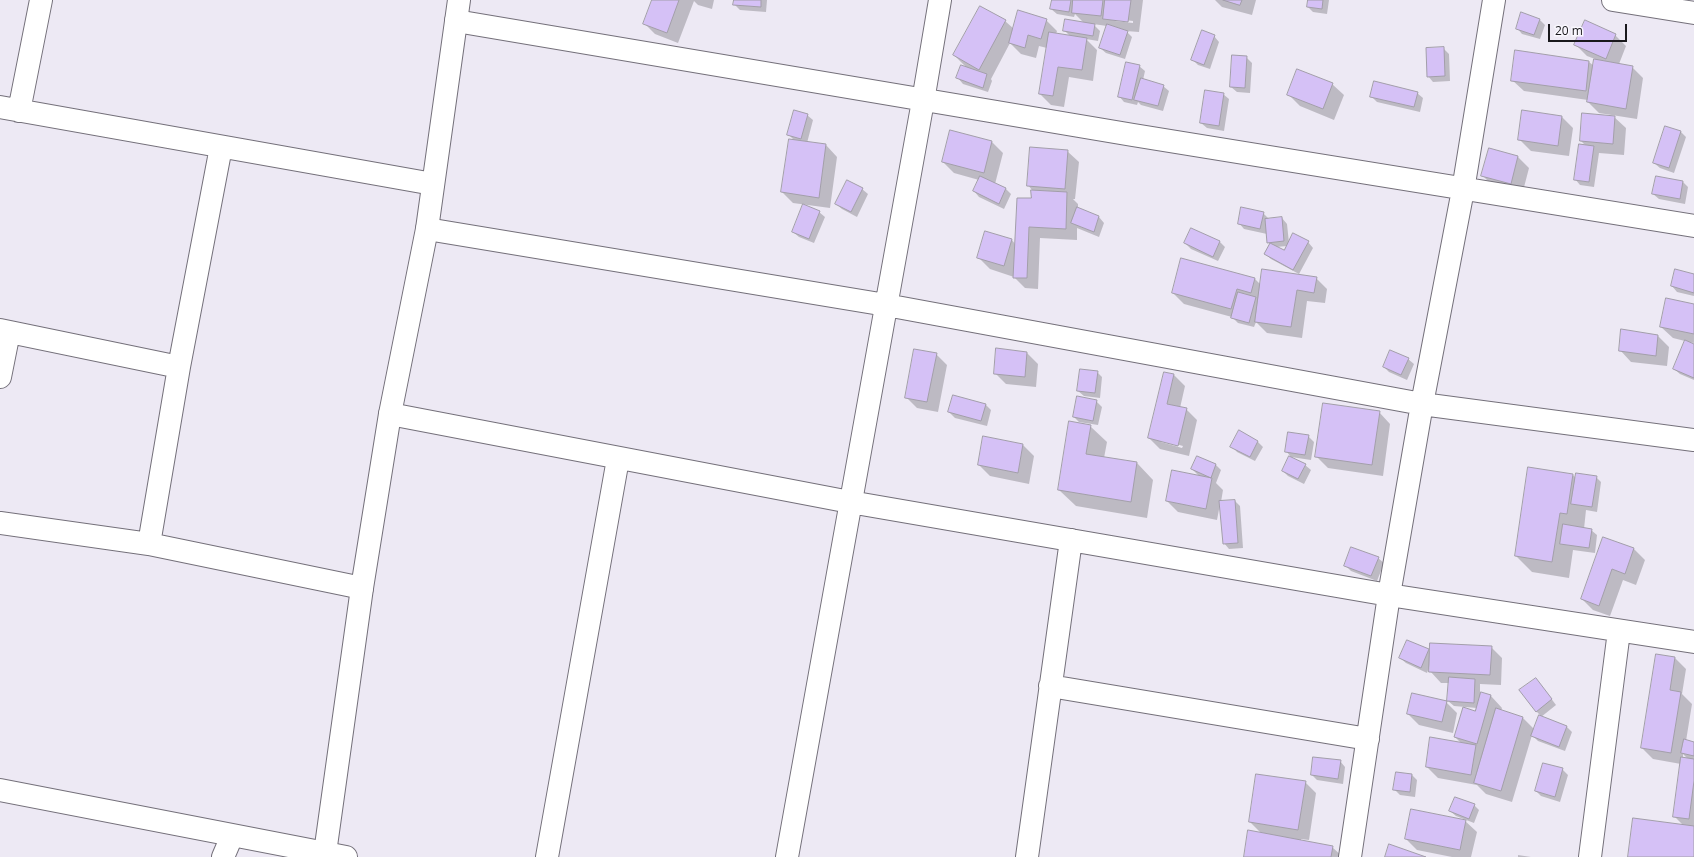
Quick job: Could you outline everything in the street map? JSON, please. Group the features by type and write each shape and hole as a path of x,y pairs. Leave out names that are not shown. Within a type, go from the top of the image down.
{"street":[{"path":"41,0 10,109 432,184"},
{"path":"786,857 940,0"},
{"path":"1350,857 1389,595 1422,404 1462,190 1494,0"},
{"path":"1614,0 1694,13"},
{"path":"325,853 362,588 390,414 427,229 457,10 923,101 1462,190 1694,226"},
{"path":"149,544 178,367 221,147"},
{"path":"427,229 886,305 1422,404 1694,440"},
{"path":"0,377 4,331 178,367"},
{"path":"390,414 618,459 850,502 1389,595 1694,642"},
{"path":"548,857 618,459"},
{"path":"0,523 149,544 362,588"},
{"path":"1027,857 1071,540"},
{"path":"1590,857 1619,631"},
{"path":"1050,686 1368,739"},
{"path":"0,790 346,857"},
{"path":"223,857 232,836"}],"building":[{"path":"652,0 679,0 667,33 643,24"},
{"path":"734,0 761,0 761,7 733,5"},
{"path":"1052,0 1071,0 1069,12 1050,9"},
{"path":"1073,0 1103,0 1101,16 1072,13"},
{"path":"1105,0 1131,0 1128,22 1103,19"},
{"path":"1223,0 1242,0 1240,5"},
{"path":"1308,0 1323,0 1322,9 1307,7"},
{"path":"980,6 1006,20 979,70 953,55"},
{"path":"1018,10 1047,19 1041,39 1028,35 1025,48 1009,43"},
{"path":"1521,12 1540,19 1534,35 1516,29"},
{"path":"1065,19 1095,24 1093,36 1063,31"},
{"path":"1585,20 1616,34 1606,59 1574,45"},
{"path":"1107,24 1128,31 1120,55 1099,48"},
{"path":"1202,30 1215,35 1204,65 1191,60"},
{"path":"1049,32 1087,38 1082,70 1058,67 1053,96 1039,94"},
{"path":"1444,47 1445,76 1427,77 1426,48"},
{"path":"1515,50 1589,61 1586,91 1511,81"},
{"path":"1232,55 1247,56 1245,88 1230,87"},
{"path":"1594,59 1633,66 1626,109 1587,102"},
{"path":"1126,62 1140,65 1132,100 1118,97"},
{"path":"961,65 987,74 983,88 956,78"},
{"path":"1297,69 1333,83 1323,109 1287,95"},
{"path":"1141,78 1164,85 1158,106 1134,100"},
{"path":"1374,81 1418,92 1414,107 1370,97"},
{"path":"1205,90 1224,93 1219,126 1200,123"},
{"path":"794,110 808,114 801,139 787,135"},
{"path":"1522,110 1562,116 1558,146 1518,140"},
{"path":"1582,113 1615,116 1613,144 1580,141"},
{"path":"1665,126 1681,131 1669,168 1653,163"},
{"path":"950,130 992,141 984,173 942,162"},
{"path":"789,139 826,144 819,198 781,192"},
{"path":"1579,144 1594,146 1589,182 1574,180"},
{"path":"1030,147 1068,150 1065,189 1027,186"},
{"path":"1489,148 1518,156 1511,184 1481,176"},
{"path":"980,176 1006,188 999,204 973,191"},
{"path":"1656,176 1683,181 1680,199 1652,194"},
{"path":"847,180 863,188 851,212 835,204"},
{"path":"1031,190 1067,192 1066,229 1029,227 1027,278 1013,278 1017,198 1031,198"},
{"path":"803,204 820,211 809,239 792,232"},
{"path":"1077,207 1099,216 1094,232 1071,223"},
{"path":"1241,207 1264,212 1260,229 1238,224"},
{"path":"1282,217 1284,241 1267,243 1265,219"},
{"path":"1191,228 1220,241 1213,257 1184,243"},
{"path":"985,231 1012,239 1004,266 977,258"},
{"path":"1293,233 1309,241 1293,270 1264,254 1270,243 1284,250"},
{"path":"1181,258 1255,278 1251,293 1237,289 1231,309 1172,293"},
{"path":"1262,269 1317,277 1314,293 1297,290 1291,327 1255,322"},
{"path":"1675,269 1694,274 1694,293 1671,286"},
{"path":"1238,292 1256,297 1249,323 1231,318"},
{"path":"1666,298 1694,304 1694,334 1660,327"},
{"path":"1621,329 1658,335 1656,356 1619,351"},
{"path":"1685,340 1694,344 1694,378 1673,369"},
{"path":"996,348 1027,352 1025,377 994,374"},
{"path":"914,349 937,353 927,402 905,398"},
{"path":"1390,350 1409,358 1401,375 1383,367"},
{"path":"1080,369 1098,371 1095,393 1077,391"},
{"path":"1164,372 1174,374 1167,404 1187,408 1178,446 1148,438"},
{"path":"953,395 986,404 981,421 948,412"},
{"path":"1077,396 1097,400 1093,421 1073,417"},
{"path":"1323,403 1380,411 1372,465 1315,457"},
{"path":"1069,421 1091,425 1086,454 1137,462 1131,502 1058,490"},
{"path":"1239,430 1258,441 1250,457 1230,447"},
{"path":"1288,432 1309,435 1305,455 1285,452"},
{"path":"983,436 1023,444 1018,473 978,465"},
{"path":"1197,456 1216,464 1211,478 1191,469"},
{"path":"1289,456 1306,464 1298,479 1282,471"},
{"path":"1528,467 1573,474 1567,514 1560,513 1552,562 1515,556"},
{"path":"1172,470 1212,478 1206,509 1166,501"},
{"path":"1576,473 1597,476 1592,507 1571,504"},
{"path":"1235,500 1238,543 1223,544 1219,501"},
{"path":"1563,524 1592,529 1589,548 1560,544"},
{"path":"1603,537 1634,548 1625,574 1612,569 1599,606 1581,599"},
{"path":"1351,547 1379,557 1371,576 1344,566"},
{"path":"1407,640 1429,649 1421,668 1399,658"},
{"path":"1430,643 1492,646 1490,675 1429,672"},
{"path":"1656,654 1675,657 1670,690 1681,692 1671,753 1641,748"},
{"path":"1449,677 1475,679 1474,703 1447,701"},
{"path":"1536,678 1552,699 1536,712 1519,690"},
{"path":"1481,692 1491,695 1477,744 1454,737 1463,707 1475,711"},
{"path":"1412,693 1447,701 1442,722 1407,714"},
{"path":"1496,708 1523,717 1501,791 1474,783"},
{"path":"1539,715 1567,726 1559,747 1531,736"},
{"path":"1430,737 1476,745 1471,775 1426,767"},
{"path":"1684,739 1694,742 1694,756 1681,753"},
{"path":"1313,757 1341,760 1338,779 1311,775"},
{"path":"1681,757 1694,759 1694,781 1689,819 1673,817"},
{"path":"1543,763 1563,768 1555,797 1535,791"},
{"path":"1396,772 1412,774 1410,792 1393,790"},
{"path":"1256,774 1306,781 1298,830 1249,822"},
{"path":"1455,797 1475,804 1469,819 1449,811"},
{"path":"1411,809 1466,820 1460,850 1405,839"},
{"path":"1633,818 1694,826 1694,857 1628,857"},
{"path":"1248,830 1333,846 1331,857 1244,857"},
{"path":"1389,844 1426,857 1385,857"}]}
